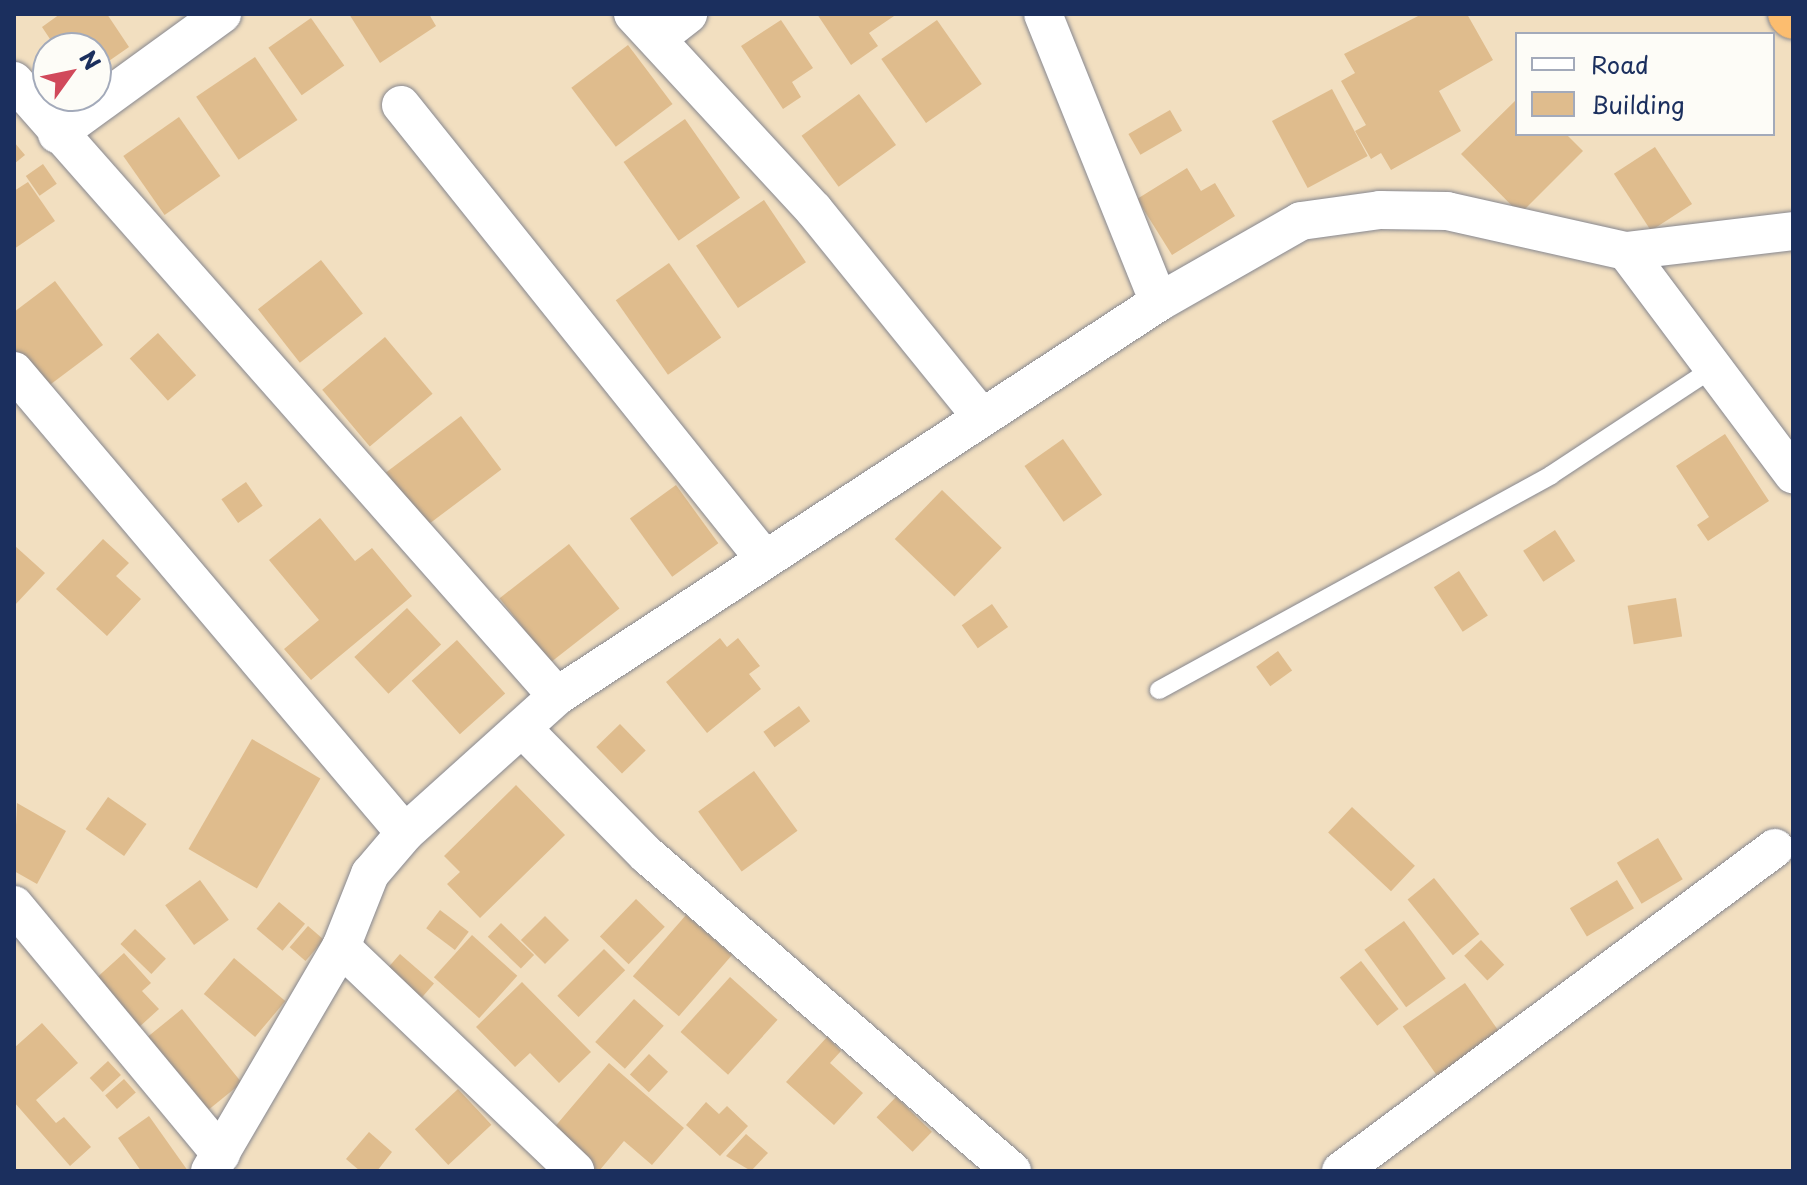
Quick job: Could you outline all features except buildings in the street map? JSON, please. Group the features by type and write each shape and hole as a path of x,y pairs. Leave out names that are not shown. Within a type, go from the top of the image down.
{"street":[{"path":"57,134 222,14"},
{"path":"1043,14 1159,302"},
{"path":"660,22 980,415"},
{"path":"14,81 57,134 557,696"},
{"path":"401,105 762,556"},
{"path":"14,905 216,1163 260,1076 341,947 370,874 405,833 557,696 762,556 1159,302 1301,221 1380,210 1447,211 1626,251 1793,231"},
{"path":"1626,251 1793,474"},
{"path":"14,371 405,833"},
{"path":"522,728 647,855 1012,1171"},
{"path":"1341,1171 1787,849"},
{"path":"341,947 575,1171"}],"lane":[{"path":"1159,690 1551,475 1713,368"}]}
